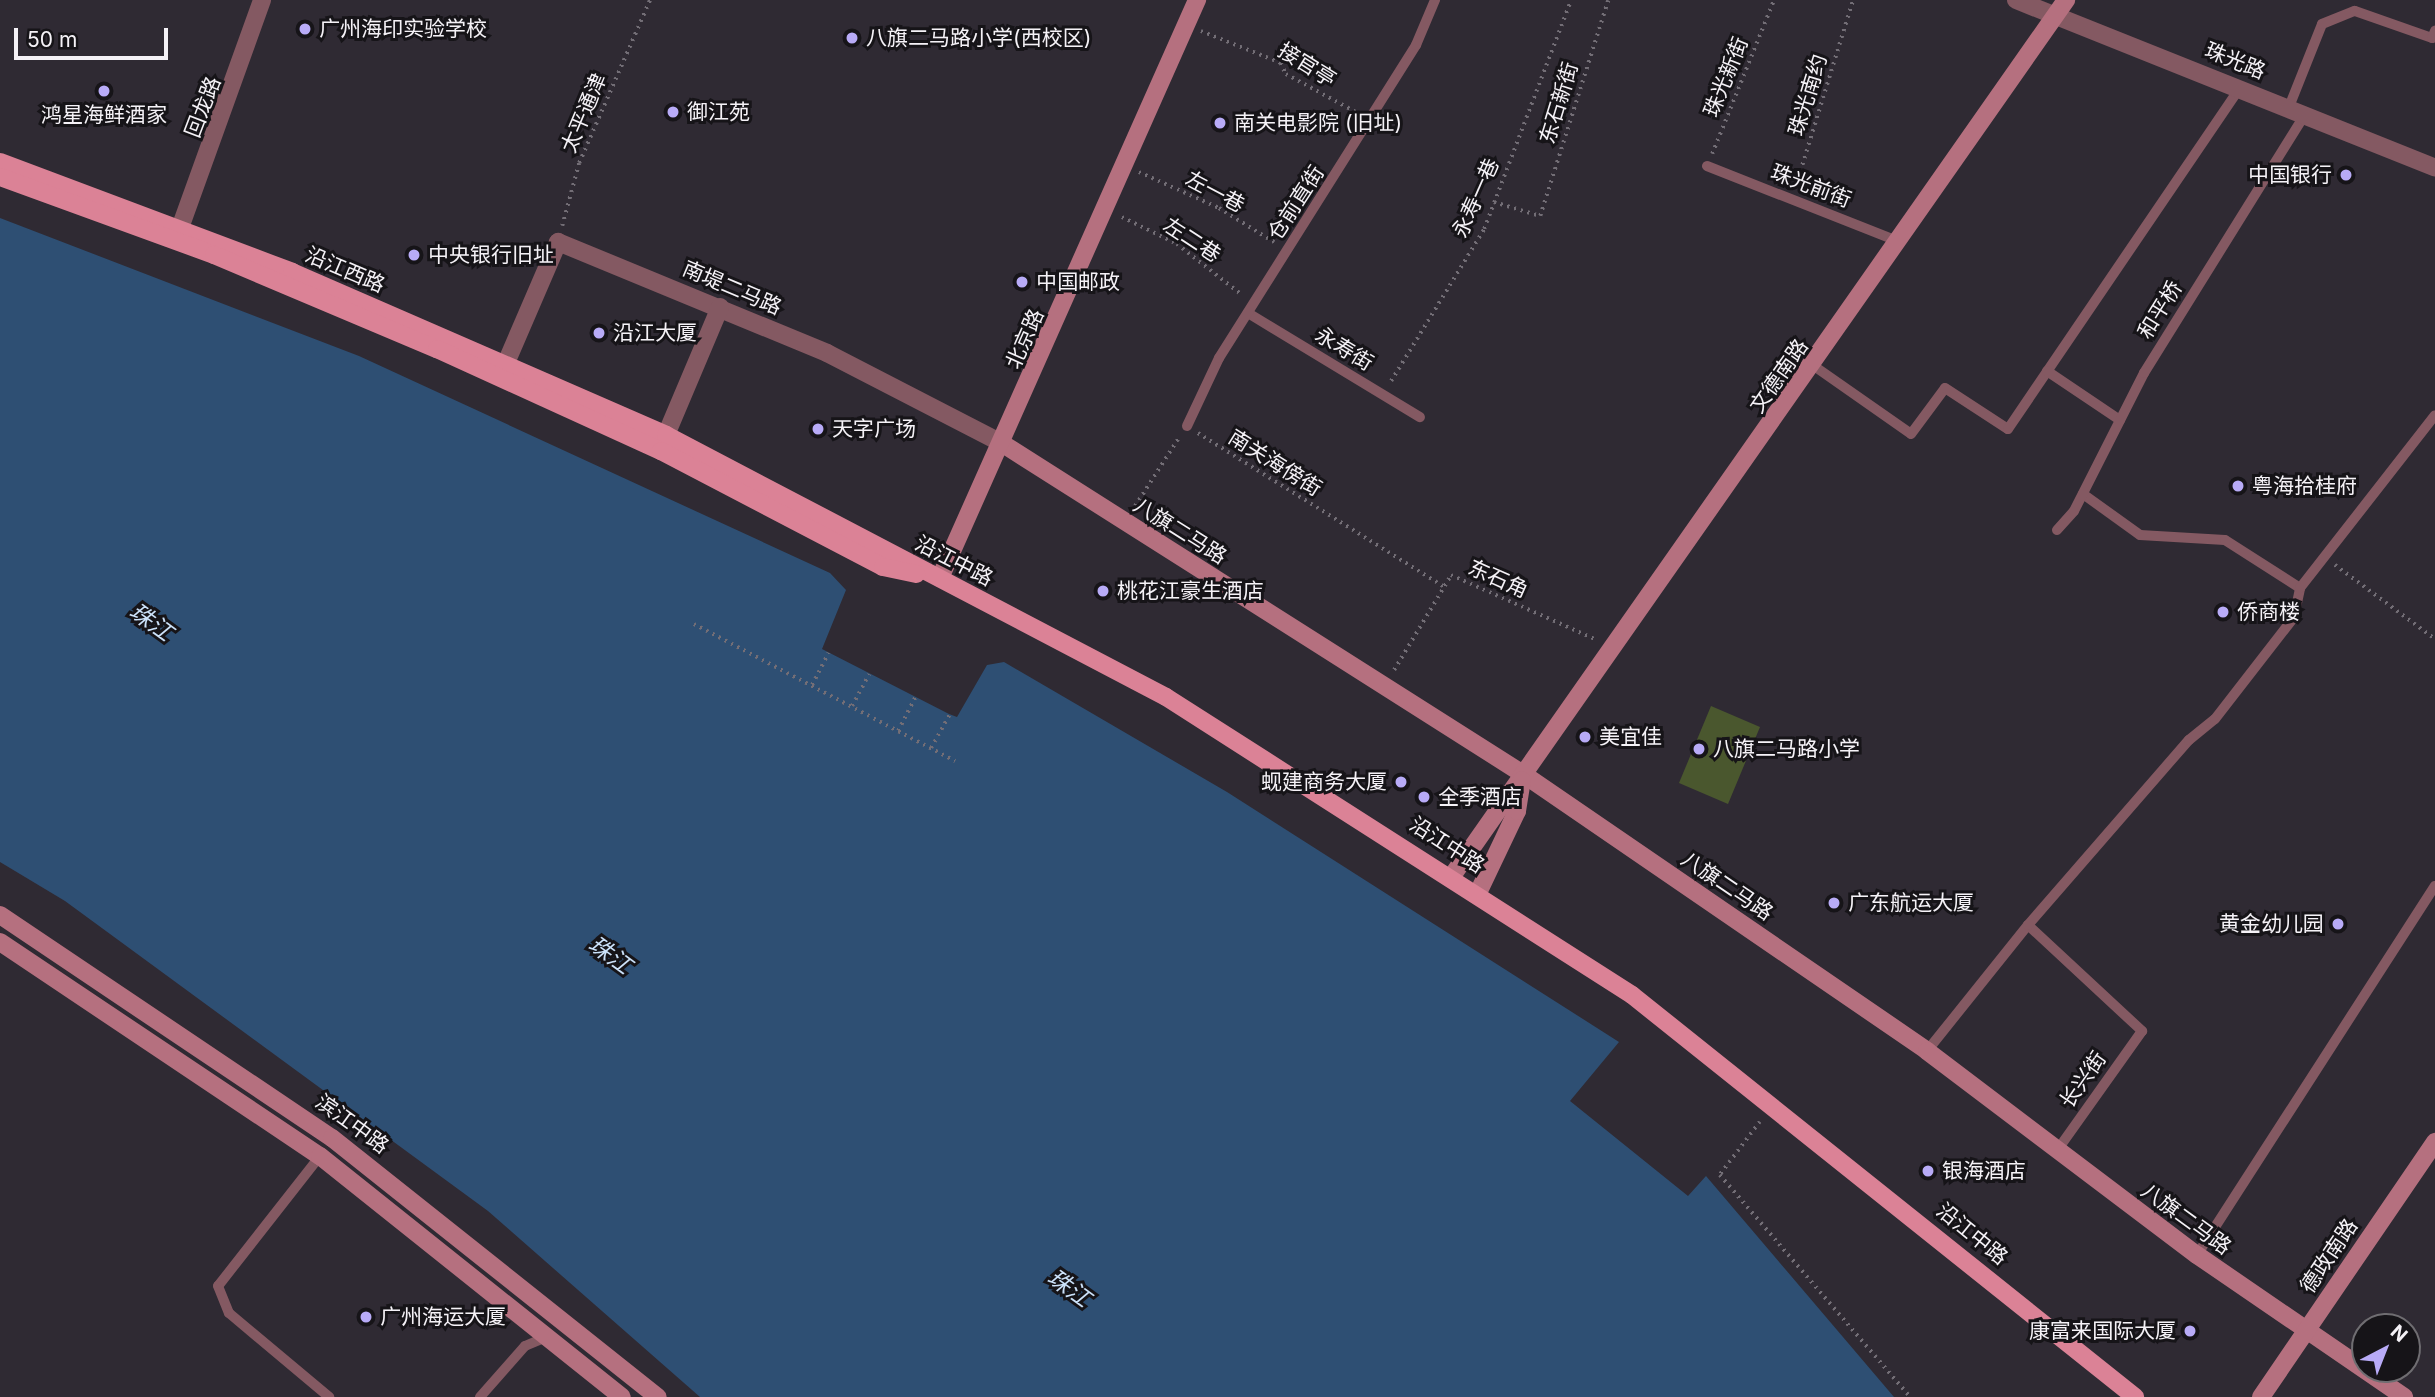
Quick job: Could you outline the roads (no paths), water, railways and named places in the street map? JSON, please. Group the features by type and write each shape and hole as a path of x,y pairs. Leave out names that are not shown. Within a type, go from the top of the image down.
{"main road":[{"name":"北京路","path":"940,578 1003,444 1197,0"},
{"name":"文德南路","path":"1452,876 1901,242 2062,6"},
{"name":"沿江西路","path":"0,162 180,228 506,363 663,443"},
{"name":"沿江西路","path":"0,177 310,295 663,443"},
{"name":"沿江中路","path":"663,443 940,578 1166,697 1452,876 1632,995 2135,1397"},
{"name":"八旗二马路","path":"1003,444 1523,774 1927,1051 2056,1152 2304,1333 2403,1397"},
{"path":"1478,893 1517,811 1523,774"},
{"name":"滨江中路","path":"0,915 332,1138 658,1397"},
{"path":"0,942 320,1156 550,1336 622,1397"},
{"name":"德政南路","path":"2261,1397 2435,1142"}],"street":[{"name":"回龙路","path":"180,228 262,0"},
{"name":"珠光路","path":"2016,0 2062,6 2240,88 2435,167"},
{"name":"南堤二马路","path":"506,363 558,242 827,353 1003,444"},
{"path":"663,443 720,307"}],"lane":[{"name":"仓前直街","path":"1187,426 1251,309 1371,120 1435,0"},
{"name":"和平桥","path":"2057,530 2083,494 2120,420 2297,111 2322,24 2355,11 2432,38 2435,31"},
{"path":"1814,366 1911,434 1945,388 2008,429 2240,88"},
{"name":"珠光前街","path":"1707,166 1901,242"},
{"name":"永寿街","path":"1251,309 1420,417"},
{"path":"2047,371 2120,420"},
{"path":"1927,1051 2028,925 2189,740 2215,719 2294,617 2300,589 2435,415"},
{"path":"2083,494 2140,535 2225,540 2300,589"},
{"path":"2197,1255 2435,886"},
{"name":"长兴街","path":"2028,925 2142,1031 2056,1152"},
{"path":"320,1156 218,1286 229,1313 329,1397"},
{"path":"480,1397 525,1346 550,1336"}],"water":[{"name":"珠江","path":"0,218 359,356 830,573 846,590 822,649 949,714 957,717 987,665 1004,662 1227,792 1619,1042 1570,1101 1688,1196 1706,1176 1894,1397 700,1397 488,1211 65,901 0,862"}],"place":[{"name":"广州海印实验学校","path":"305,29"},
{"name":"八旗二马路小学(西校区)","path":"852,38"},
{"name":"鸿星海鲜酒家","path":"104,91"},
{"name":"御江苑","path":"673,112"},
{"name":"南关电影院 (旧址)","path":"1220,123"},
{"name":"中国银行","path":"2346,175"},
{"name":"中央银行旧址","path":"414,255"},
{"name":"中国邮政","path":"1022,282"},
{"name":"沿江大厦","path":"599,333"},
{"name":"天字广场","path":"818,429"},
{"name":"粤海拾桂府","path":"2238,486"},
{"name":"桃花江豪生酒店","path":"1103,591"},
{"name":"侨商楼","path":"2223,612"},
{"name":"美宜佳","path":"1585,737"},
{"name":"八旗二马路小学","path":"1699,749"},
{"name":"蚬建商务大厦","path":"1401,782"},
{"name":"全季酒店","path":"1424,797"},
{"name":"广东航运大厦","path":"1834,903"},
{"name":"黄金幼儿园","path":"2338,924"},
{"name":"银海酒店","path":"1928,1171"},
{"name":"广州海运大厦","path":"366,1317"},
{"name":"康富来国际大厦","path":"2190,1331"}]}
